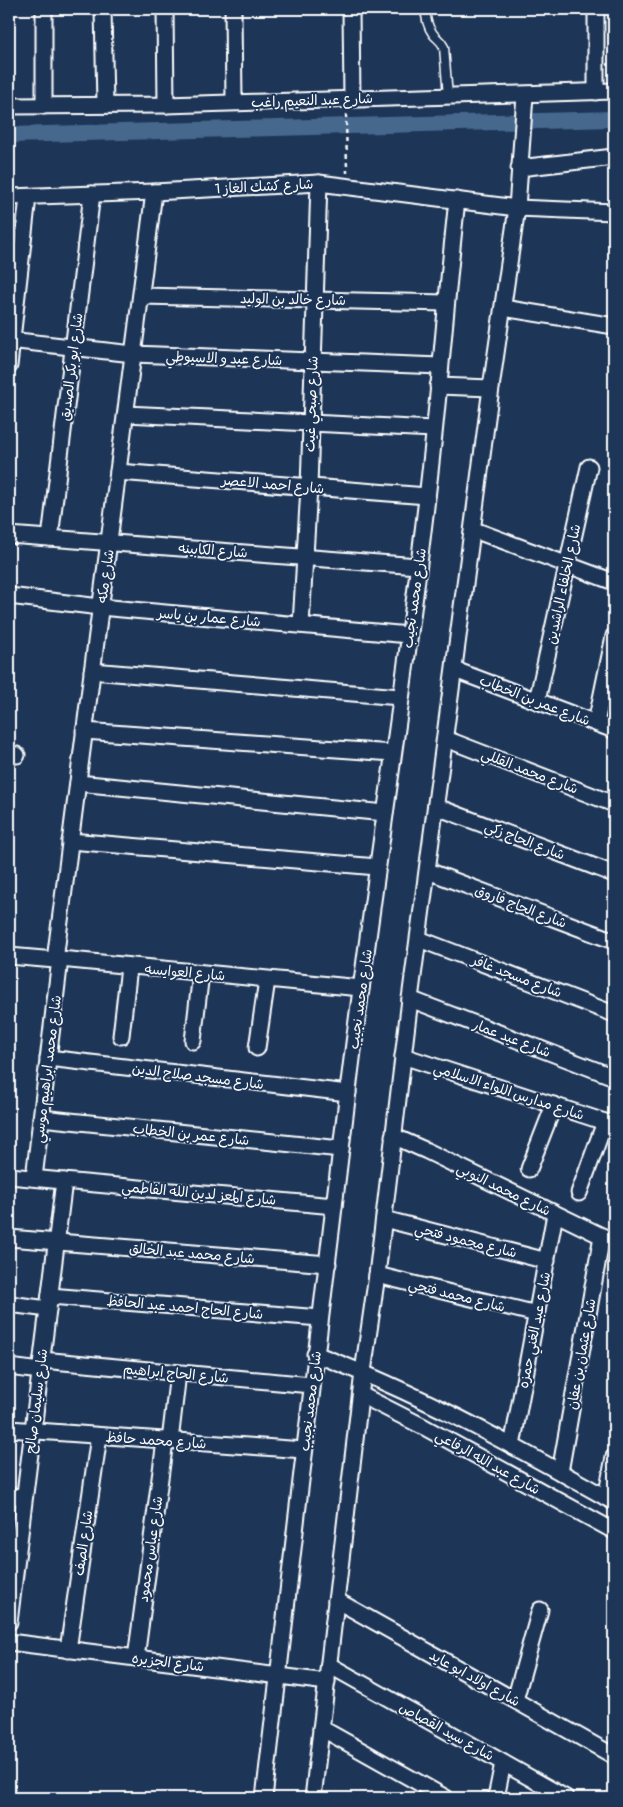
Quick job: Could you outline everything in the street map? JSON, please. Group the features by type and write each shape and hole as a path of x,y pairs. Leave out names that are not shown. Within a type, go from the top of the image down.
{"street":[{"path":"44,9 44,106"},
{"path":"103,9 105,105"},
{"path":"165,9 166,104"},
{"path":"233,9 234,102"},
{"path":"349,99 351,9"},
{"path":"596,9 596,92"},
{"name":"شارع عبد النعيم راغب","path":"9,106 166,104 614,91"},
{"path":"317,1796 321,1728 360,1395 377,1275 410,999 474,530 491,388 517,208 524,95"},
{"path":"520,163 614,157"},
{"name":"شارع كشك الغاز 1","path":"9,197 154,192 319,183 517,208 614,212"},
{"name":"شارع صبحي غيث","path":"301,625 309,487 319,183"},
{"name":"شارع مكه","path":"57,959 70,841 154,192"},
{"name":"شارع ابو بكر الصديق","path":"50,538 92,194"},
{"path":"9,366 10,340 28,197"},
{"name":"شارع محمد نجيب","path":"264,1798 311,1385 328,1264 361,988 427,496 457,200"},
{"name":"شارع خالد بن الوليد","path":"141,296 446,303"},
{"path":"504,308 614,326"},
{"name":"شارع عيد و الاسيوطي","path":"10,340 133,354 440,366"},
{"path":"438,386 491,388"},
{"path":"126,414 434,429"},
{"name":"شارع الخلفاء الراشدين","path":"537,701 589,466"},
{"name":"شارع احمد الاعصر","path":"118,472 427,496"},
{"path":"474,530 614,582"},
{"name":"شارع الكابينه","path":"9,535 418,566"},
{"name":"شارع عمار بن ياسر","path":"9,596 100,607 409,635"},
{"path":"596,723 614,636"},
{"name":"شارع عمر بن الخطاب","path":"455,670 614,730"},
{"path":"92,671 400,697"},
{"path":"84,732 393,753"},
{"name":"شارع محمد القللي","path":"446,739 614,804"},
{"path":"78,783 385,813"},
{"name":"شارع الحاج زكي","path":"437,807 614,874"},
{"path":"70,841 378,867"},
{"name":"شارع الحاج فاروق","path":"428,871 614,941"},
{"name":"شارع مسجد غافر","path":"419,939 614,1014"},
{"name":"شارع العوايسه","path":"9,956 361,988"},
{"name":"شارع محمد ابراهيم موسي","path":"34,1178 57,959"},
{"path":"121,1036 129,967"},
{"path":"193,1041 201,974"},
{"path":"257,1048 267,980"},
{"name":"شارع عيد عمار","path":"410,999 614,1077"},
{"name":"شارع مدارس اللواء الاسلامي","path":"403,1056 610,1124"},
{"name":"شارع مسجد صلاح الدين","path":"48,1058 348,1094"},
{"path":"529,1169 554,1106"},
{"name":"شارع عمر بن الخطاب","path":"41,1118 341,1149"},
{"path":"579,1193 610,1124"},
{"name":"شارع محمد النوبي","path":"393,1136 608,1239"},
{"name":"شارع المعز لدين الله الفاطمي","path":"9,1176 334,1206"},
{"name":"شارع سليمان صالح","path":"9,1622 12,1565 33,1432 64,1180"},
{"name":"شارع عبد الغني حمزه","path":"512,1446 555,1214"},
{"name":"شارع محمود فتحي","path":"384,1219 547,1261"},
{"name":"شارع محمد عبد الخالق","path":"9,1238 328,1264"},
{"name":"شارع عثمان بن عفان","path":"560,1472 608,1239"},
{"name":"شارع محمد فتحي","path":"377,1275 537,1314"},
{"name":"شارع الحاج احمد عبد الحافظ","path":"9,1304 49,1302 320,1318"},
{"name":"شارع عبد الله الرفاعي","path":"315,1354 363,1372 415,1396 512,1446 610,1500"},
{"name":"شارع الحاج ابراهيم","path":"9,1367 41,1366 178,1373 311,1385"},
{"name":"شارع عباس محمود","path":"136,1658 178,1373"},
{"name":"شارع عبد الله الرفاعي","path":"360,1395 424,1427 614,1531"},
{"name":"شارع محمد حافظ","path":"9,1429 304,1450"},
{"name":"شارع الصف","path":"68,1650 99,1436"},
{"path":"610,1500 614,1457"},
{"path":"9,1496 24,1497"},
{"name":"شارع اولاد ابو عايد","path":"336,1600 614,1756"},
{"path":"515,1700 540,1610"},
{"name":"شارع الجزيره","path":"9,1642 327,1682"},
{"name":"شارع سيد القصاص","path":"328,1664 566,1798"},
{"path":"321,1728 446,1798"},
{"path":"496,1798 503,1763"}],"lane":[{"path":"426,9 427,20 431,30 441,40 444,47 448,97"}],"path":[{"path":"347,172 346,134 349,99"}],"waterway":[{"path":"9,135 614,119"}]}
